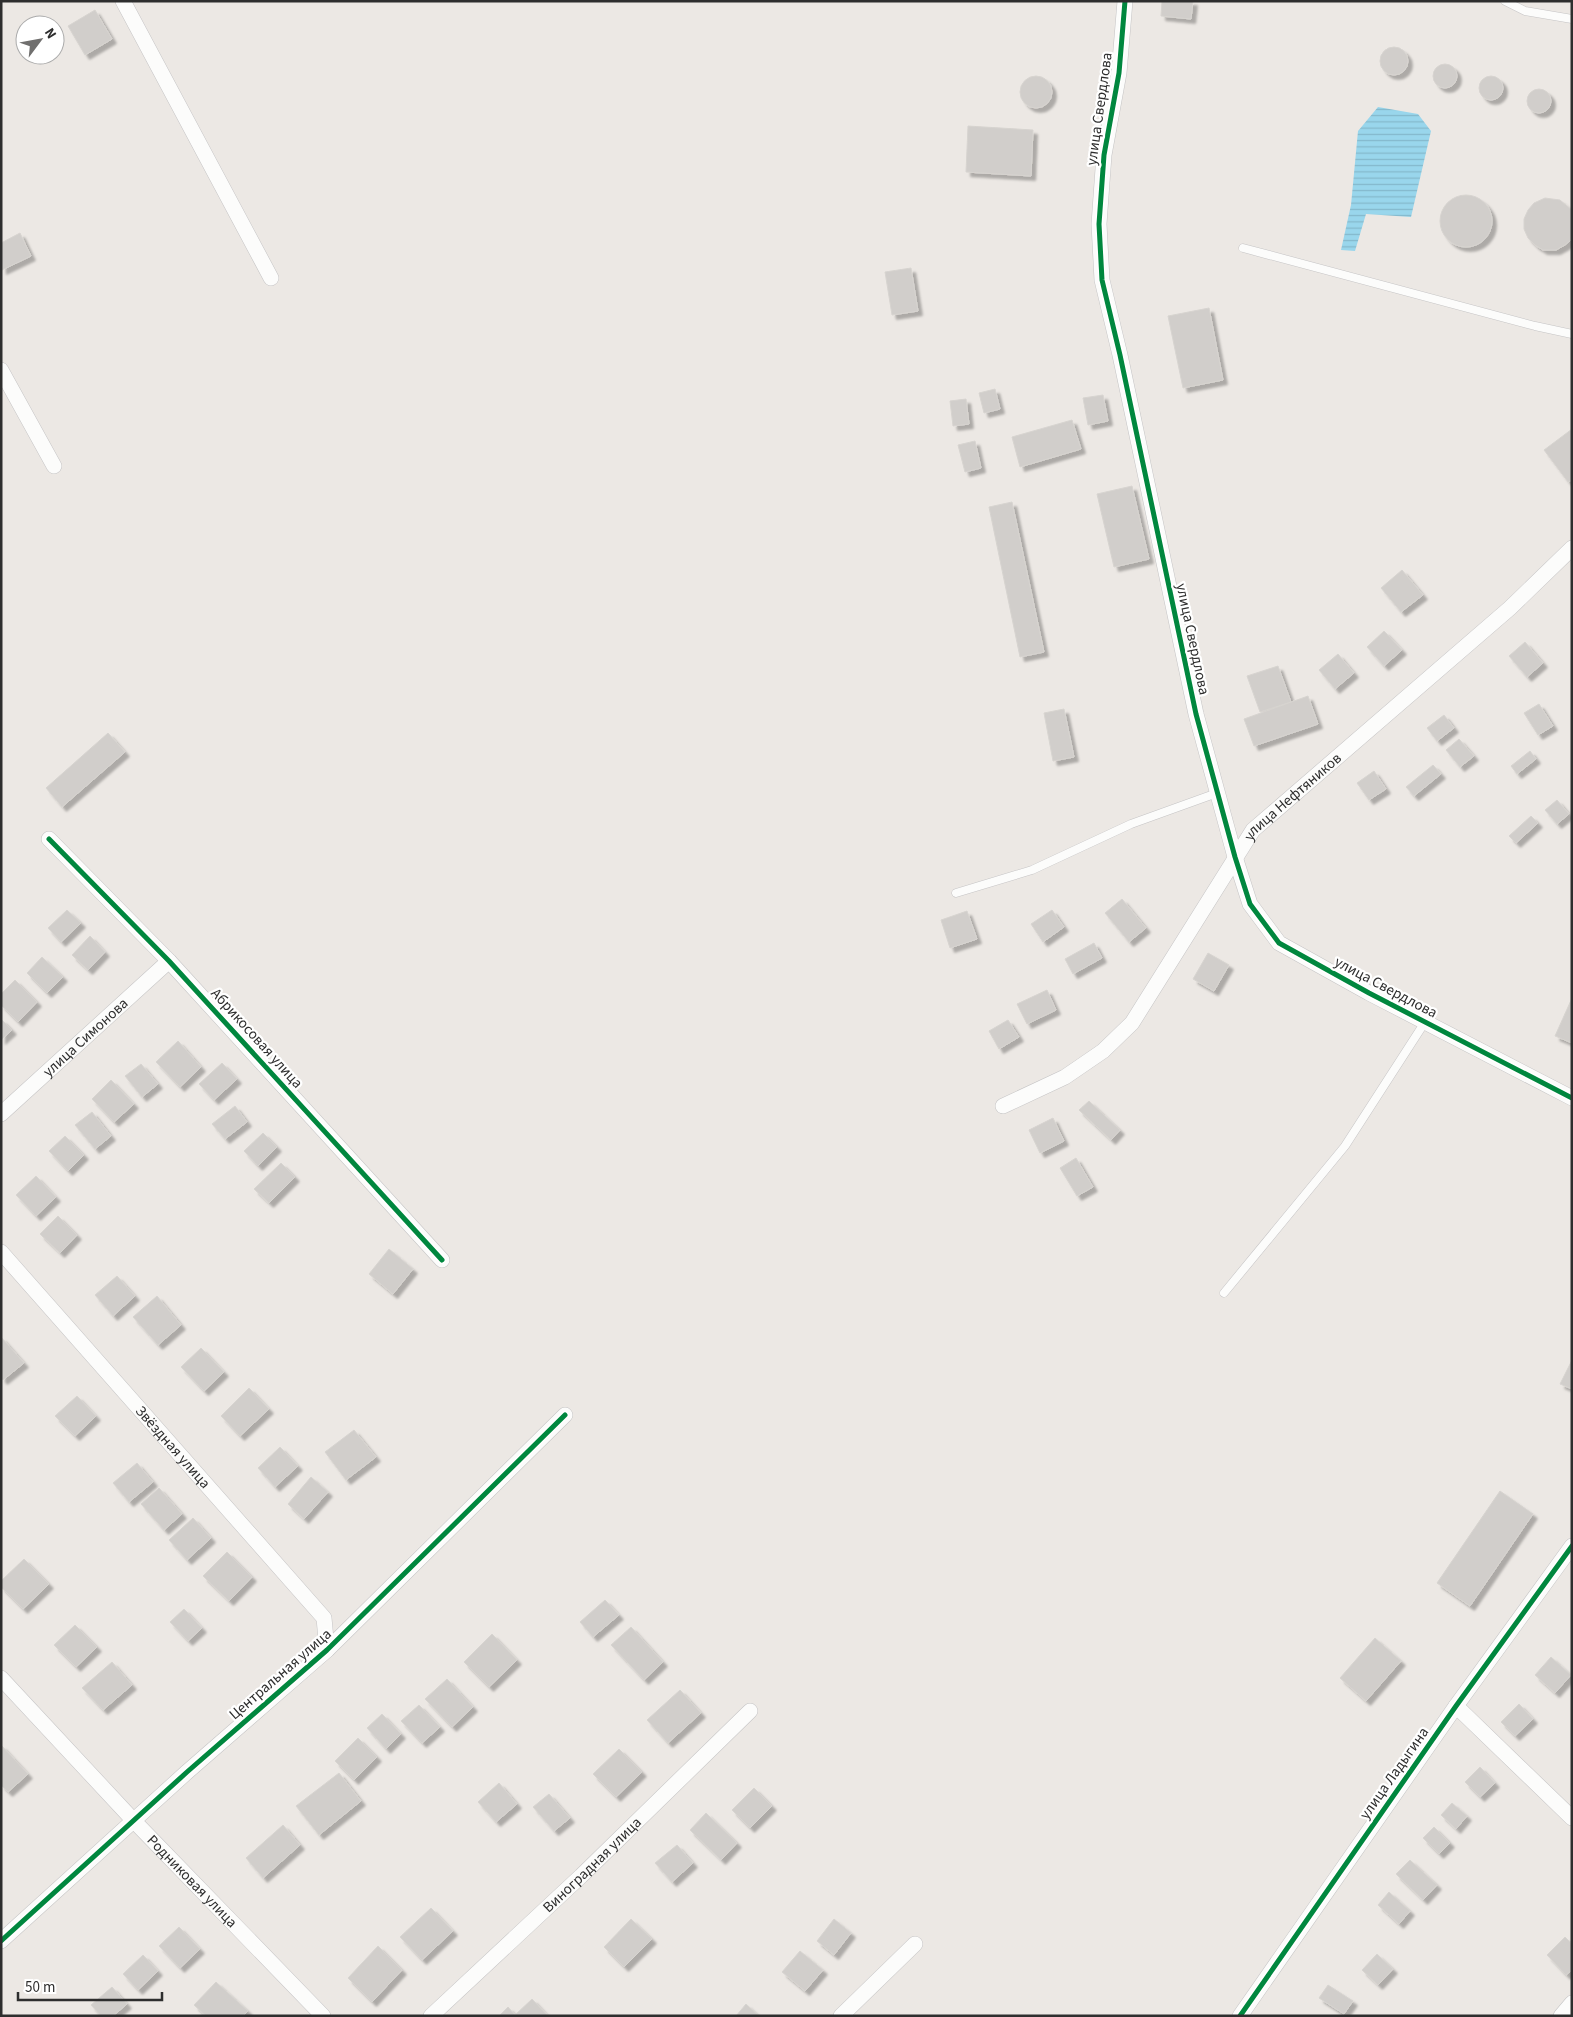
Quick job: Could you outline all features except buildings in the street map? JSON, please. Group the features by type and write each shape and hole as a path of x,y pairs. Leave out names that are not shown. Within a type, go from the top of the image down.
{"street":[{"path":"123,1 272,278"},
{"name":"улица Свердлова","path":"1125,1 1119,73 1104,154 1098,224 1102,280 1120,355 1196,714 1235,857 1250,904 1279,943 1425,1022 1572,1098"},
{"path":"1,370 54,466"},
{"name":"улица Нефтяников","path":"1003,1106 1065,1077 1103,1051 1132,1023 1253,830 1510,608 1572,548"},
{"name":"Абрикосовая улица","path":"49,839 170,961 442,1260"},
{"name":"улица Симонова","path":"1,1114 170,961"},
{"name":"Звёздная улица","path":"1,1252 324,1618 327,1650"},
{"name":"Центральная улица","path":"1,1941 187,1772 327,1650 564,1415"},
{"name":"улица Ладыгина","path":"1240,2016 1456,1706 1572,1546"},
{"name":"Родниковая улица","path":"1,1678 134,1821 323,2016"},
{"path":"1456,1706 1572,1818"},
{"name":"Виноградная улица","path":"431,2016 580,1876 750,1710"},
{"path":"841,2016 915,1944"},
{"path":"1561,2016 1572,2003"}],"lane":[{"path":"1505,1 1525,11 1572,19"},
{"path":"1243,248 1535,326 1572,334"},
{"path":"956,893 1032,870 1132,824 1217,793"},
{"path":"1224,1293 1345,1146 1425,1022"}],"water":[{"path":"1378,107 1418,114 1431,131 1411,217 1366,214 1355,251 1341,250 1351,205 1358,131"}],"cycle path":[{"path":"1125,1 1119,73 1104,155 1099,224 1102,280 1120,355 1196,714 1235,857 1250,904 1279,943 1369,993 1572,1098"},
{"path":"49,839 169,961 442,1260"},
{"path":"1,1941 187,1772 327,1650 565,1415"},
{"path":"1240,2016 1456,1706 1572,1546"}]}
